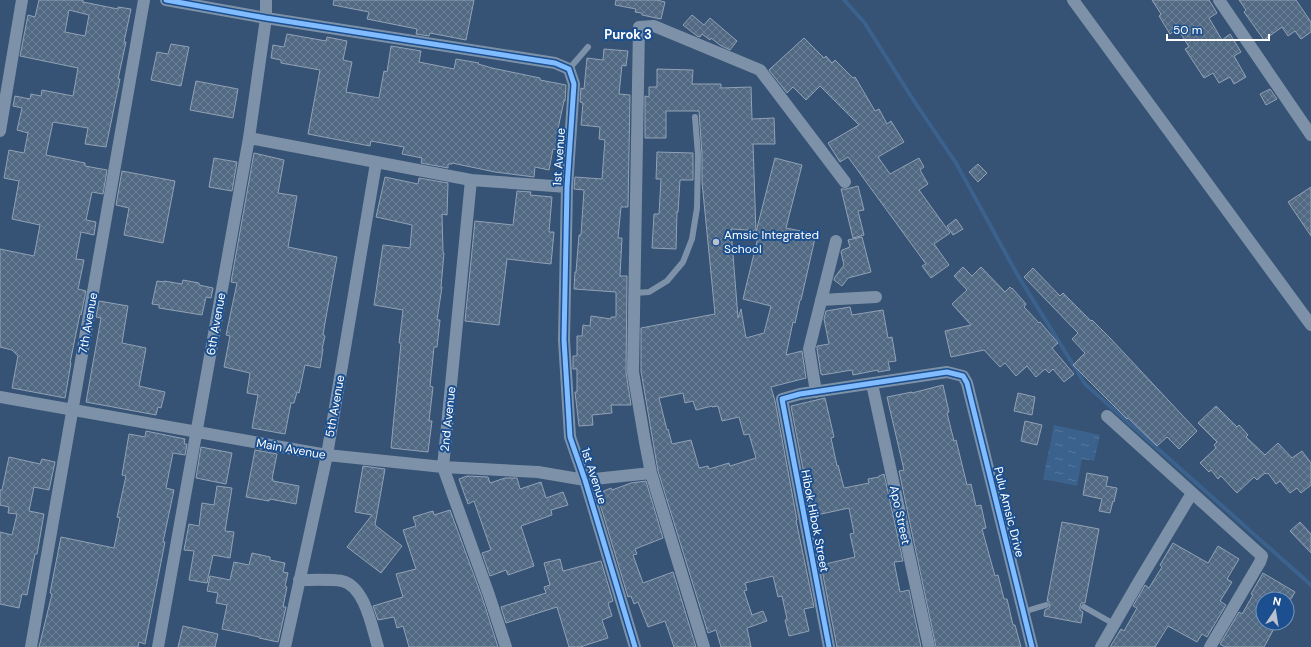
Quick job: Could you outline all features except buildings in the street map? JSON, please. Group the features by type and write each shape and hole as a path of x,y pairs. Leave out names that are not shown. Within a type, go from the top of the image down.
{"street":[{"path":"0,131 22,0"},
{"name":"7th Avenue","path":"31,647 144,0"},
{"path":"166,0 266,18 555,63 569,69"},
{"name":"6th Avenue","path":"158,647 249,138 266,18 266,0"},
{"path":"1073,0 1311,326"},
{"path":"1219,0 1311,135"},
{"path":"704,647 651,473 634,372 640,26 654,26 760,70 845,182"},
{"name":"1st Avenue","path":"569,69 574,84 567,187 564,340 570,437 585,480 635,647"},
{"path":"249,138 471,180 567,187"},
{"name":"5th Avenue","path":"285,647 298,580 327,455 376,163"},
{"name":"2nd Avenue","path":"471,180 443,467 506,647"},
{"path":"836,241 820,300 809,350 816,392 872,384"},
{"path":"820,300 876,297"},
{"name":"Pulu Amsic Drive","path":"872,384 947,372 963,376 967,383 1032,647"},
{"name":"Apo Street","path":"872,384 929,647"},
{"name":"Hibok Hibok Street","path":"816,392 800,394 782,399 829,647"},
{"name":"Main Avenue","path":"0,397 327,455 443,467 538,472 585,480 651,473"},
{"path":"1107,416 1262,556 1260,562 1210,647"},
{"path":"1101,647 1192,494"},
{"path":"298,580 343,581 354,588 362,598 378,647"}],"lane":[{"path":"569,69 588,47"},
{"path":"635,293 649,292 666,281 683,262 692,239 697,208 698,154 695,117"},
{"path":"1023,612 1046,605"},
{"path":"1084,607 1114,624"}],"water":[{"path":"1054,425 1100,435 1094,461 1082,459 1077,486 1043,479"}],"waterway":[{"path":"844,0 864,22 914,101 956,163 1017,274 1085,384 1311,585"}],"cycle path":[{"path":"166,0 266,18 555,63 569,69 574,84 567,187 564,340 570,437 585,480 635,647"},
{"path":"829,647 782,399 800,394 947,372 963,376 967,383 1032,647"}],"place":[{"name":"Amsic Integrated School","path":"716,242"}],"district":[{"name":"Purok 3","path":"628,34"}]}
